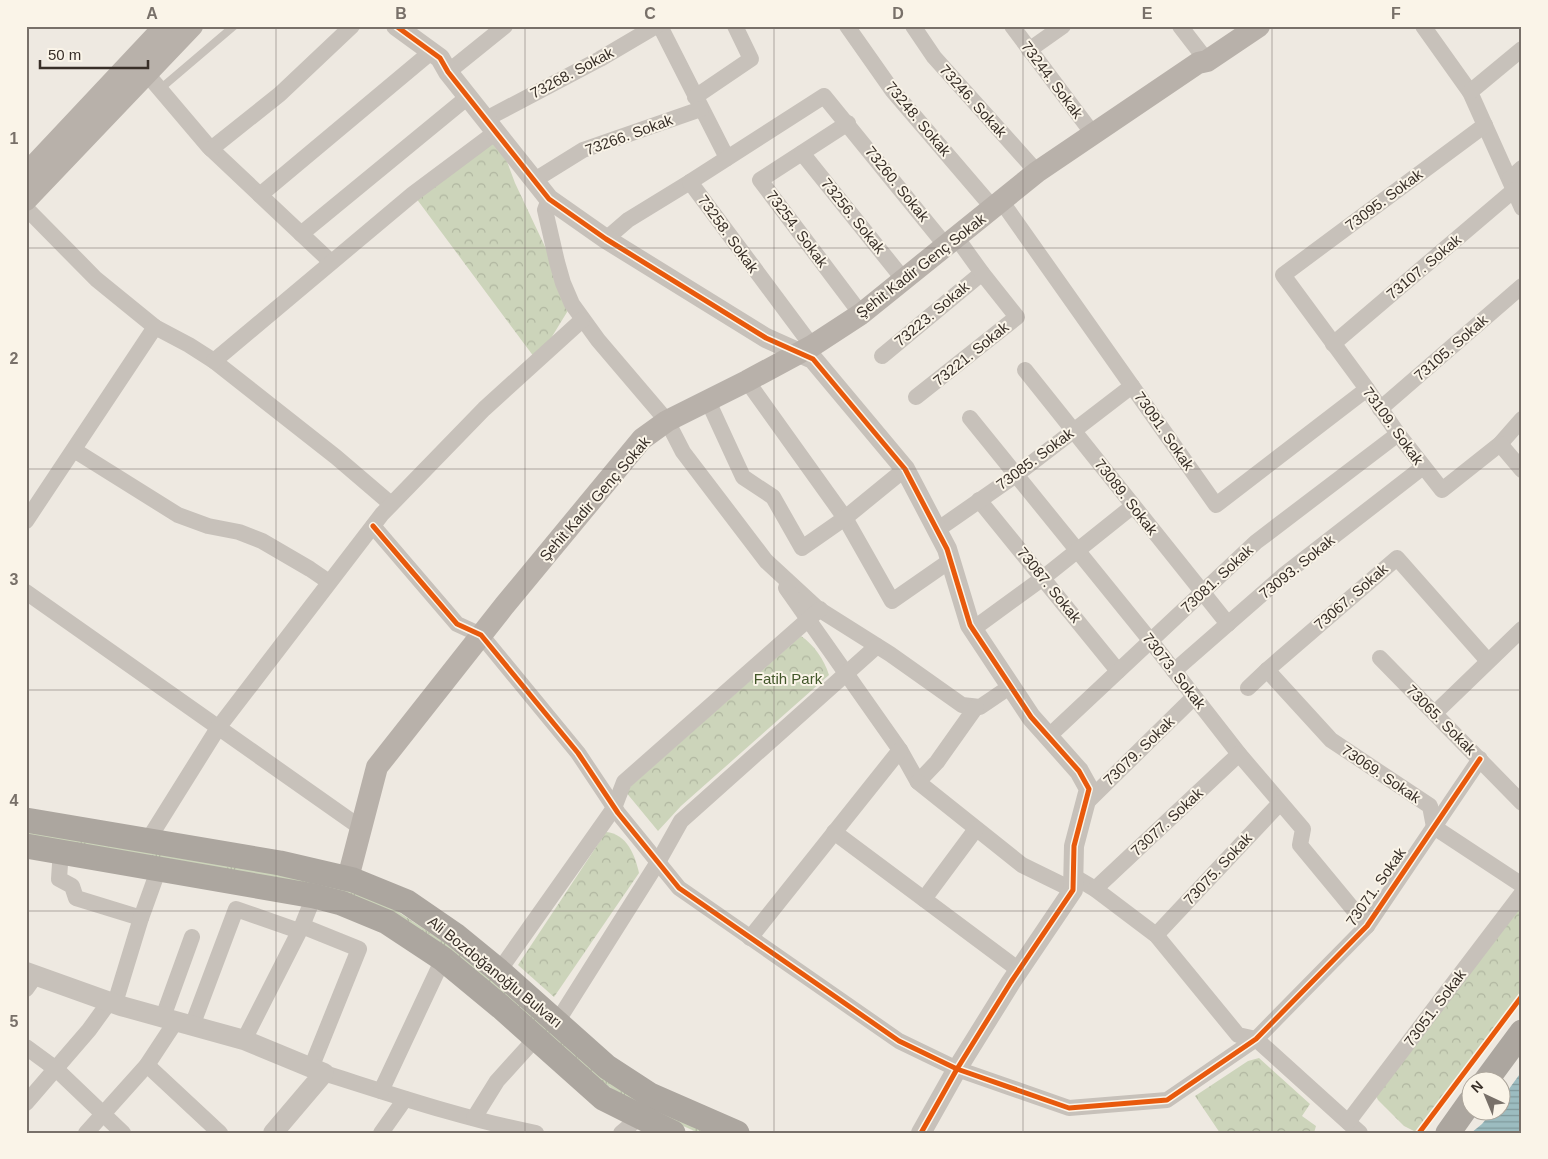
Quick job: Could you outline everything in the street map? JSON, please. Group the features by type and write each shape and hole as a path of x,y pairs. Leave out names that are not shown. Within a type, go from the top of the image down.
{"main road":[{"path":"26,174 165,26"},
{"path":"26,200 154,82 192,26"},
{"name":"Şehit Kadir Genç Sokak","path":"348,878 377,767 481,635 642,439 667,420 708,401 806,349 861,314 1038,172 1198,63 1207,60 1260,26"},
{"name":"Ali Bozdoğanoğlu Bulvarı","path":"26,820 280,863 348,878 407,902 455,936 499,972 607,1067 650,1095 737,1133"},
{"name":"Ali Bozdoğanoğlu Bulvarı","path":"26,846 314,896 341,903 387,922 443,960 501,1007 603,1098 673,1133"},
{"path":"1492,1072 1522,1032"},
{"path":"1448,1133 1460,1116"}],"street":[{"path":"211,149 280,94 352,26"},
{"path":"396,26 440,58 448,72 549,199 606,239 766,338 788,349 806,349 905,469 947,549 972,629 1031,717 1079,771 1089,789 1074,846 1073,883 957,1069 922,1133"},
{"path":"448,72 505,26"},
{"name":"73268. Sokak","path":"214,361 414,194 491,126 656,26"},
{"path":"660,26 727,158"},
{"name":"73266. Sokak","path":"533,181 583,150 698,103 751,59 735,26"},
{"name":"73248. Sokak","path":"847,26 892,90 998,205"},
{"name":"73246. Sokak","path":"913,26 934,57 1038,172"},
{"name":"73244. Sokak","path":"1012,26 1093,134"},
{"path":"1029,50 1063,26"},
{"path":"1180,26 1207,60"},
{"path":"1425,27 1470,92 1485,125 1515,179 1522,208"},
{"path":"1470,92 1522,49"},
{"path":"260,195 431,52"},
{"path":"154,82 211,149 331,262"},
{"path":"301,234 469,96"},
{"name":"73258. Sokak","path":"806,349 690,182 824,96 848,123"},
{"name":"73254. Sokak","path":"848,123 760,180 861,314"},
{"name":"73260. Sokak","path":"848,123 951,242"},
{"name":"73095. Sokak","path":"1283,275 1485,125"},
{"name":"73256. Sokak","path":"802,153 904,280"},
{"name":"73107. Sokak","path":"1333,344 1515,179"},
{"path":"606,239 628,220 690,182"},
{"path":"549,199 545,210 561,276 572,304 582,320 667,420 683,452 768,564 814,615 846,674 900,750 918,782 1022,865 1095,889 1156,935 1238,1035 1256,1039 1354,1128"},
{"name":"73091. Sokak","path":"998,205 1132,386 1216,506 1367,389"},
{"path":"26,208 96,279 155,327 214,361 336,457 391,504"},
{"name":"73221. Sokak","path":"916,398 1017,316 982,273 951,242"},
{"name":"73223. Sokak","path":"882,356 982,273"},
{"name":"73109. Sokak","path":"1283,275 1398,434 1442,490 1500,444 1522,419"},
{"name":"73105. Sokak","path":"1380,409 1522,286"},
{"path":"148,840 218,728 391,504 484,410 582,320"},
{"path":"26,521 155,327"},
{"name":"73089. Sokak","path":"1026,370 1228,624"},
{"path":"747,381 845,518 892,601 951,560"},
{"name":"73085. Sokak","path":"937,530 1016,475 1132,386"},
{"path":"708,401 743,477 773,497 802,548 845,518 905,469"},
{"name":"73073. Sokak","path":"970,418 1151,641 1239,754 1303,829 1300,845 1367,926"},
{"name":"73081. Sokak","path":"1048,736 1256,542 1398,434"},
{"path":"1500,444 1522,470"},
{"path":"74,450 178,515 208,526 239,532 262,541 329,582"},
{"name":"73093. Sokak","path":"1174,671 1285,574 1423,467"},
{"name":"73087. Sokak","path":"980,500 1118,671"},
{"path":"972,629 1043,578 1133,506"},
{"path":"373,526 457,624 481,635"},
{"name":"73067. Sokak","path":"1248,688 1397,558 1488,661"},
{"path":"26,592 361,828"},
{"path":"814,615 877,646 962,705 980,707 1011,686"},
{"path":"499,972 614,808 624,782 814,615"},
{"path":"1435,713 1522,629"},
{"name":"73071. Sokak","path":"481,635 578,754 614,808 679,888 899,1041 957,1069 1069,1108 1167,1100 1256,1039 1367,926 1480,760"},
{"path":"557,1022 682,821 877,646"},
{"name":"73065. Sokak","path":"1380,658 1522,803"},
{"name":"73069. Sokak","path":"1267,670 1331,740 1430,806 1434,827"},
{"name":"73079. Sokak","path":"1084,805 1194,697"},
{"path":"918,782 937,762 976,707"},
{"path":"750,938 900,750"},
{"name":"73077. Sokak","path":"1095,889 1239,754"},
{"name":"73075. Sokak","path":"1156,935 1280,802"},
{"path":"1434,827 1522,885"},
{"path":"924,899 976,829"},
{"path":"834,832 1019,970"},
{"path":"60,864 59,879 72,886 76,898 141,918"},
{"path":"26,1103 113,1002 159,868"},
{"name":"73051. Sokak","path":"1354,1128 1522,893"},
{"path":"244,1040 314,896"},
{"path":"86,1133 147,1065 177,1021 236,909 300,928 359,949 318,1071 273,1133"},
{"path":"177,1021 192,937"},
{"path":"381,1091 443,960"},
{"path":"30,979 244,1040 318,1071 405,1099 474,1118 488,1128 536,1133"},
{"path":"474,1118 497,1081 536,1038"},
{"path":"26,1047 56,1068 123,1133"},
{"path":"147,1065 220,1133"},
{"path":"381,1133 405,1099"},
{"path":"621,1133 640,1117"}],"lane":[{"path":"154,82 234,26"}],"green space":[{"path":"496,132 515,183 572,304 537,361 413,194"},
{"name":"Fatih Park","path":"801,636 818,653 829,675 681,806 658,831 625,791"},
{"path":"26,830 314,879 391,907 459,952 711,1133 699,1133 633,1103 594,1076 387,912 26,836"},
{"path":"606,832 625,841 635,859 639,873 554,997 518,965"},
{"path":"1522,888 1522,995 1466,1072 1460,1072 1460,1080 1423,1130 1414,1131 1404,1126 1378,1100 1375,1094"},
{"path":"1259,1058 1310,1104 1302,1116 1316,1126 1314,1133 1220,1133 1195,1096 1248,1061"}],"water":[{"path":"1522,1071 1522,1133 1471,1133 1484,1122 1510,1122 1510,1088"}],"cycle path":[{"path":"396,26 440,58 448,72 549,199 606,239 766,338 813,359 905,469 947,549 970,625 1031,717 1079,771 1089,789 1074,846 1073,890 1011,982 957,1069 921,1133"},
{"path":"373,526 457,624 481,635 578,753 618,813 679,888 899,1041 957,1069 1069,1108 1167,1100 1256,1039 1367,926 1480,759"},
{"path":"1419,1133 1522,996"}]}
